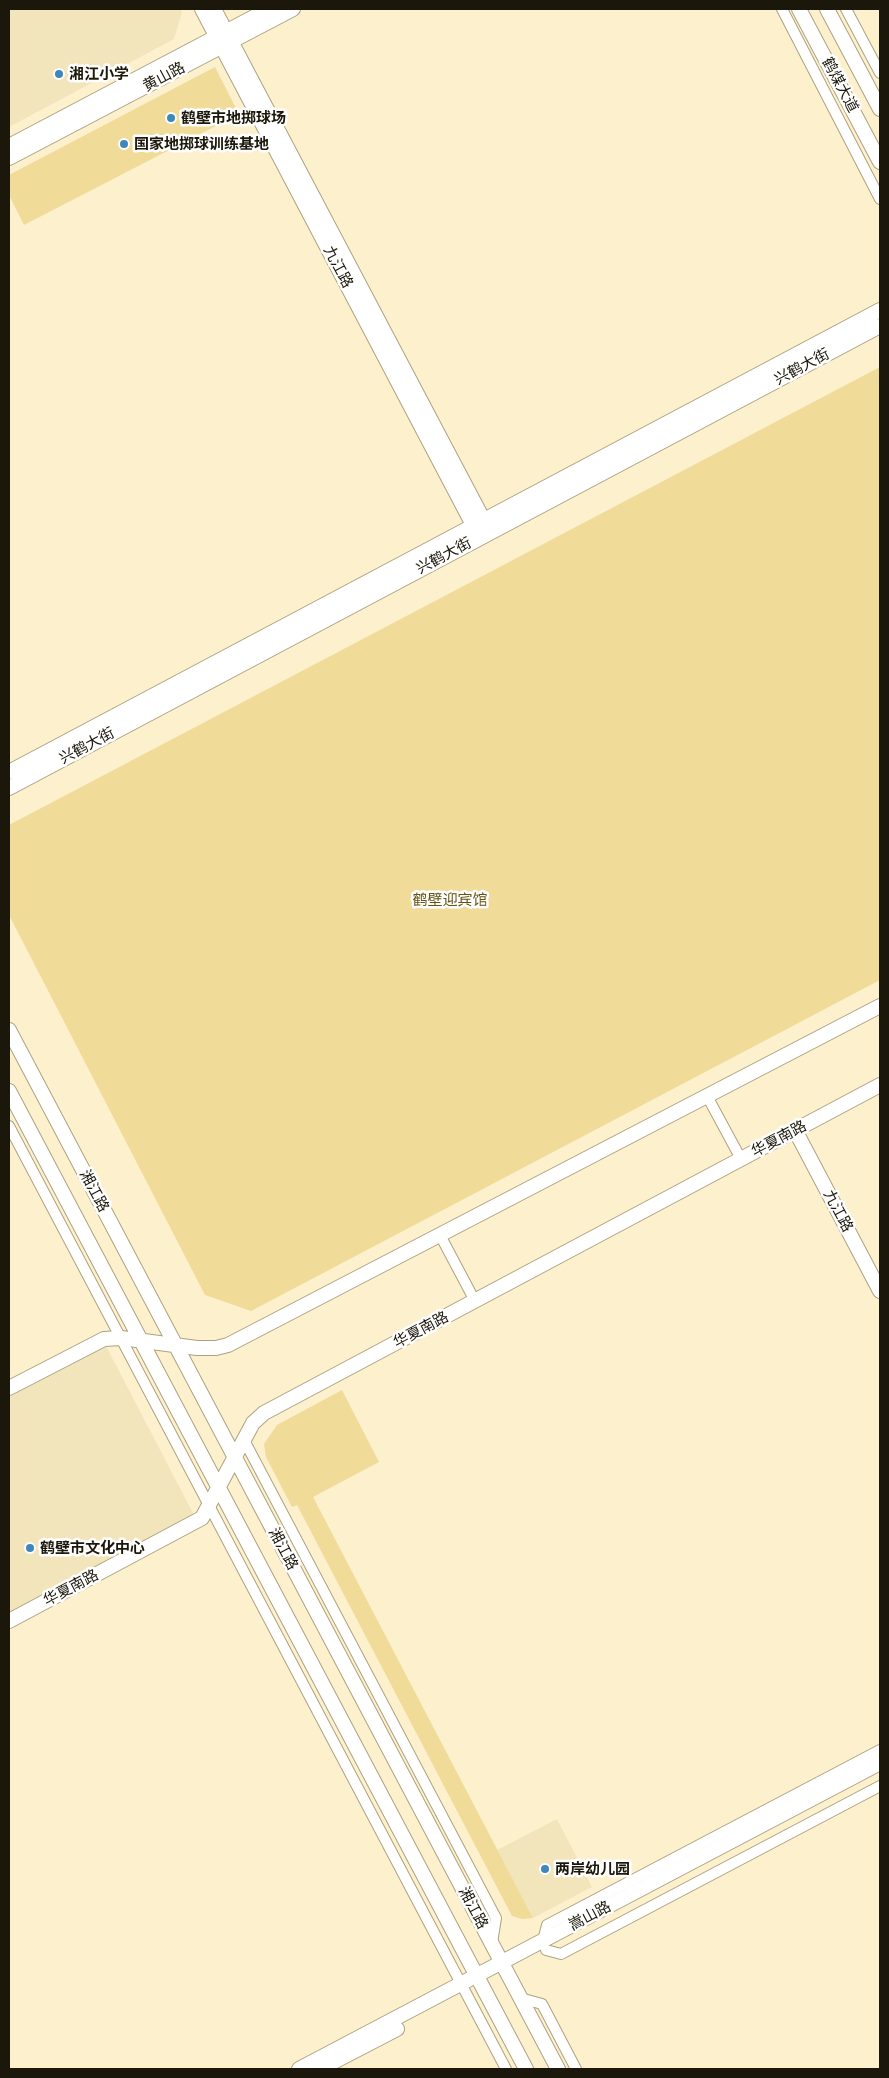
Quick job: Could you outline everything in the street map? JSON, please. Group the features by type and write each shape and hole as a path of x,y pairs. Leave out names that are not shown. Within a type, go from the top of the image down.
{"main road":[{"name":"九江路","path":"202,9 224,39 478,522"},
{"name":"九江路","path":"214,9 224,39"},
{"name":"黄山路","path":"9,158 224,39 269,9"},
{"name":"黄山路","path":"9,146 224,39 293,9"},
{"name":"鹤煤大道","path":"800,9 880,162"},
{"name":"鹤煤大道","path":"827,9 880,109"},
{"name":"兴鹤大街","path":"9,772 880,310"},
{"name":"兴鹤大街","path":"9,788 880,326"},
{"path":"9,1388 104,1339 120,1338 216,1348 228,1345 880,1006"},
{"name":"湘江路","path":"9,1030 558,2069"},
{"name":"华夏南路","path":"9,1621 197,1522 209,1508 254,1423 264,1413 880,1085"},
{"name":"湘江路","path":"9,1091 526,2069"},
{"name":"九江路","path":"799,1128 880,1272"},
{"name":"九江路","path":"799,1128 880,1291"},
{"name":"嵩山路","path":"320,2069 463,1988 880,1763"},
{"name":"嵩山路","path":"545,1945 880,1774"},
{"name":"嵩山路","path":"300,2069 463,1988"}],"street":[{"path":"782,9 880,199"},
{"path":"846,9 880,74"},
{"path":"707,1096 741,1159"},
{"path":"9,1126 506,2069"},
{"path":"440,1235 475,1301"},
{"path":"244,1440 496,1918 492,1943"},
{"path":"880,1750 547,1925 545,1945 561,1954 880,1786"},
{"path":"520,1998 542,2004 576,2069"}],"shaded area":[{"name":"湘江小学","path":"9,9 181,9 182,12 174,39 9,127"},
{"path":"106,1346 195,1517 9,1613 9,1397"},
{"name":"两岸幼儿园","path":"557,1819 592,1887 533,1918 497,1850"}],"green space":[{"name":"国家地掷球训练基地","path":"215,67 239,114 24,225 9,195 9,175"},
{"name":"鹤壁迎宾馆","path":"880,367 880,980 251,1311 205,1295 9,915 9,825"},
{"path":"342,1390 379,1462 313,1497 533,1918 522,1919 512,1916 297,1505 292,1507 266,1457 264,1444 277,1425"}],"place":[{"name":"湘江小学","path":"59,74"},
{"name":"鹤壁市地掷球场","path":"171,118"},
{"name":"国家地掷球训练基地","path":"124,144"},
{"name":"鹤壁市文化中心","path":"30,1548"},
{"name":"两岸幼儿园","path":"545,1869"}]}
